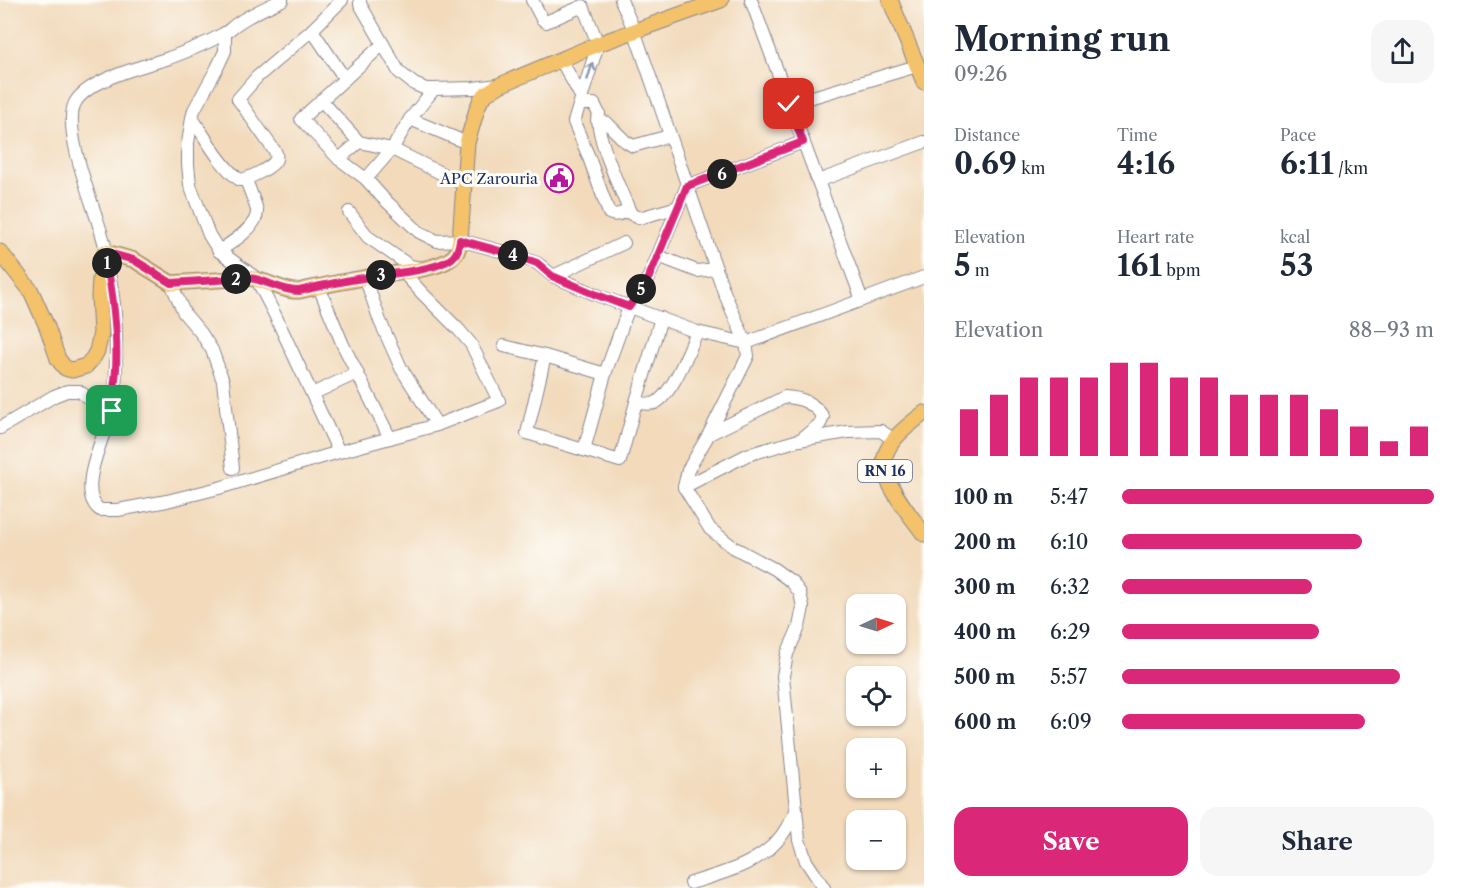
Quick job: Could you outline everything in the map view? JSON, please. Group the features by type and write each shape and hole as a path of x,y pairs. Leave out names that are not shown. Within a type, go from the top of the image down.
{"main road":[{"path":"0,252 31,291 58,359 65,368 72,370 86,366 97,351 101,333 100,279 104,268 105,252 134,260 171,283 256,278 293,291 445,263 454,257 458,250 467,143 481,99 487,93 500,85 598,44 721,0"},
{"path":"890,0 924,82"},
{"name":"RN 16","path":"924,414 908,425 894,440 887,452 884,465 888,482 924,534"}],"street":[{"path":"282,0 196,47 114,76 89,88 74,105 73,136 101,232 113,296 116,331 116,368 112,411 90,477 90,496 93,503 100,510 117,510 219,488 436,425 499,401 471,344 403,272"},
{"path":"192,118 226,168 240,180 246,179 273,163 276,153 238,99 257,77 312,30 342,0"},
{"path":"360,0 360,4 399,72 414,84 426,89 500,85"},
{"path":"532,0 546,22 583,6 598,44 574,122 609,213 613,215 629,210"},
{"path":"621,0 634,30 716,269 746,344 748,356 709,434 688,470 684,487 710,529 733,547 774,569 792,582 800,593 803,607 799,627 787,654 783,676 800,840 806,861 825,888"},
{"path":"751,0 862,300"},
{"path":"312,30 345,79"},
{"path":"225,33 225,51 192,118 188,143 190,185 209,235 219,251 256,278 339,452"},
{"path":"382,44 301,119 339,159 366,179 419,232 437,241 460,240 511,254 537,263 552,276 597,295 697,332 746,344 924,278"},
{"path":"561,60 581,101"},
{"path":"789,104 917,66"},
{"path":"366,179 392,149 410,119 434,89"},
{"path":"321,100 359,142 392,149 463,184"},
{"path":"581,101 594,104 599,114 597,120 603,144 631,214 639,218 678,207"},
{"path":"410,119 467,143"},
{"path":"597,120 607,123 633,146 669,136"},
{"path":"339,159 359,142"},
{"path":"584,450 605,374 629,307 649,277 687,186 803,142"},
{"path":"818,182 924,142"},
{"path":"219,251 248,228 256,217 256,207 246,179"},
{"path":"349,212 368,237 410,266 425,268"},
{"path":"552,276 624,243"},
{"path":"658,256 697,271 716,269"},
{"path":"365,277 380,321 401,368 436,425"},
{"path":"171,283 183,313 201,333 212,350 223,381 233,468"},
{"path":"319,287 343,345 390,438"},
{"path":"545,356 527,433 620,461 662,318"},
{"path":"636,402 652,404 657,402 674,383 697,332"},
{"path":"504,346 605,374"},
{"path":"72,370 79,391 100,408 112,411"},
{"path":"312,394 357,374"},
{"path":"0,428 54,396 66,391 79,391"},
{"path":"709,434 785,397 799,398 811,404 823,417 820,424 799,440"},
{"path":"684,487 747,455 799,440 848,432 881,431 894,440"},
{"path":"691,883 724,873 759,858 781,837 796,811"}],"place":[{"name":"APC Zarouria","path":"559,178"}],"route":[{"path":"112,411 116,368 116,331 113,296 105,252 134,260 171,283 256,278 288,290 299,291 445,263 454,257 460,240 537,263 552,276 629,307 649,277 687,186 803,142 789,104"}]}
